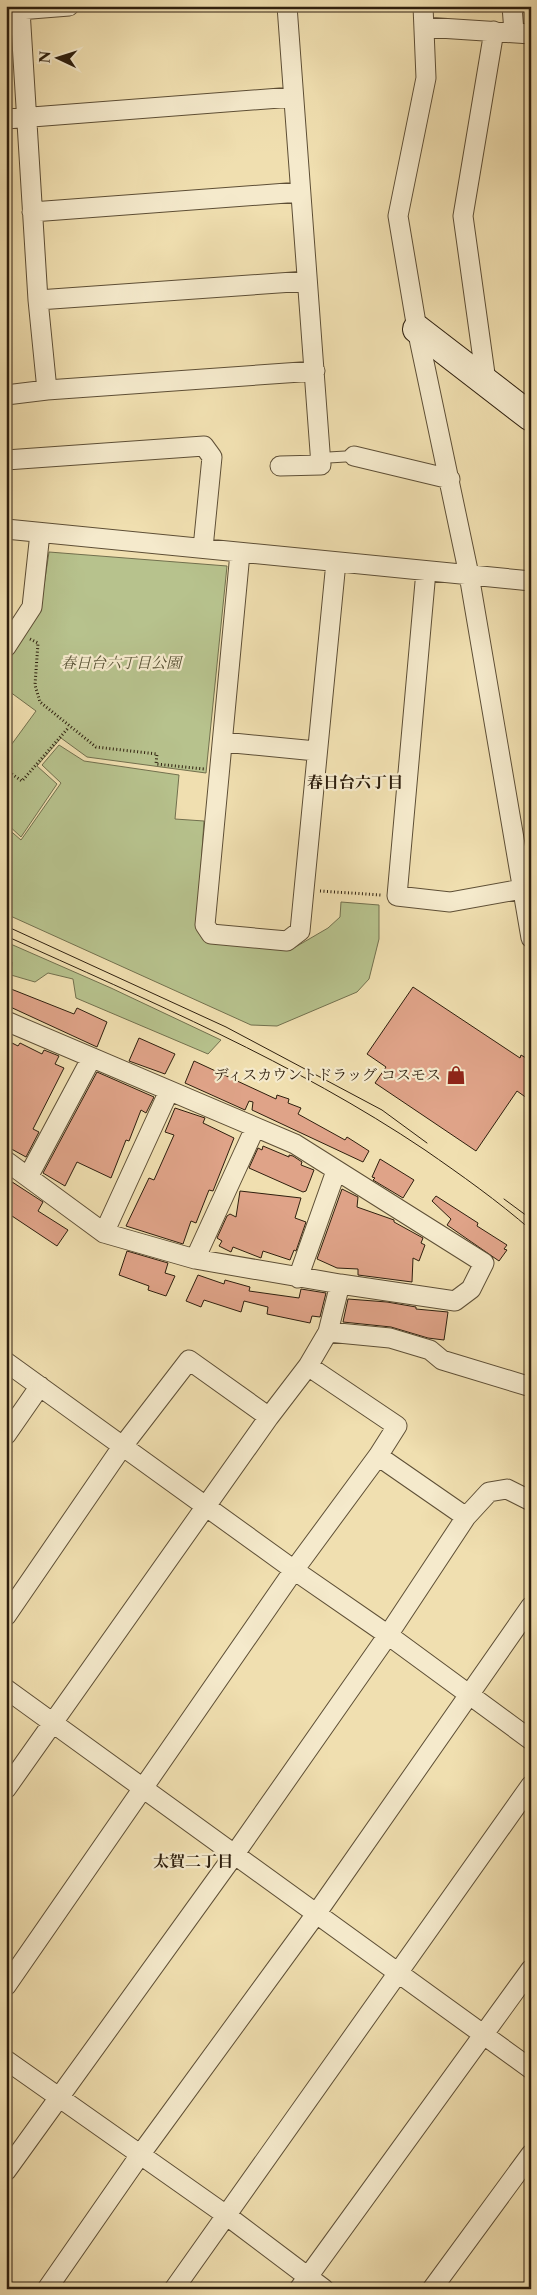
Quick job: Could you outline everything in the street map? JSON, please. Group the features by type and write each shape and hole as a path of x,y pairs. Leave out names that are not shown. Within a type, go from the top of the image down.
{"street":[{"path":"47,390 38,300 27,117 13,11 69,6"},
{"path":"280,466 320,465 315,371 300,192 288,6"},
{"path":"423,6 426,78 398,216 417,329 450,479 523,842 522,889 531,938"},
{"path":"424,27 523,33 512,6"},
{"path":"486,381 463,216 494,31"},
{"path":"6,119 293,97"},
{"path":"32,212 300,192"},
{"path":"38,300 307,281"},
{"path":"417,329 531,417"},
{"path":"6,395 47,390 315,371"},
{"path":"6,460 204,446 212,457 203,548"},
{"path":"354,456 450,479"},
{"path":"6,529 531,581"},
{"path":"6,648 32,607 40,533"},
{"path":"240,553 205,925 211,934 287,941 300,931 316,751 336,562"},
{"path":"426,571 397,896 450,902 522,889"},
{"path":"223,742 316,751"},
{"path":"6,1161 104,1233 195,1259 298,1278 455,1301 471,1289 484,1263 294,1144 8,1026"},
{"path":"28,1176 91,1059"},
{"path":"104,1233 169,1091"},
{"path":"195,1259 255,1128"},
{"path":"298,1278 336,1171"},
{"path":"6,1789 269,1417 308,1366 328,1332 340,1284"},
{"path":"328,1332 390,1338 430,1350 442,1360 531,1387"},
{"path":"6,1616 122,1447 189,1360 269,1417"},
{"path":"6,1362 294,1570 388,1635 531,1740"},
{"path":"6,1986 294,1570 378,1456 397,1426 308,1366"},
{"path":"6,1435 40,1386"},
{"path":"378,1456 466,1517"},
{"path":"6,2171 234,1855 388,1635 466,1517 489,1492 507,1489 531,1501"},
{"path":"47,2289 140,2155 316,1914 467,1694 531,1606"},
{"path":"6,1689 531,2070"},
{"path":"174,2289 531,1785"},
{"path":"303,2283 531,1969"},
{"path":"6,2060 226,2215 303,2283 324,2289"},
{"path":"432,2289 531,2154"}],"lane":[{"path":"320,458 354,456"}],"path":[{"path":"17,631 38,643 35,686 40,702 96,747 157,754 156,764 219,771"},
{"path":"6,770 22,781 69,727"},
{"path":"305,890 397,896"}],"green space":[{"name":"春日台六丁目公園","path":"49,552 227,566 206,773 87,757 61,738 37,766 57,784 21,837 6,823 6,752 36,711 6,689 6,663 40,612"},
{"path":"59,745 84,761 179,775 175,819 204,821 197,925 292,949 328,928 340,917 341,902 379,905 379,939 369,979 357,992 277,1026 251,1025 6,914 6,827 21,840 61,783 42,765"},
{"path":"6,942 111,988 221,1040 208,1054 76,998 73,979 48,973 35,982 11,975 12,962 6,960"}],"building":[{"path":"6,987 74,1014 77,1008 107,1022 97,1047 6,1005"},
{"name":"ディスカウントドラッグ コスモス","path":"413,987 520,1058 521,1055 531,1061 531,1101 517,1091 476,1151 375,1083 386,1067 367,1054"},
{"path":"139,1038 175,1054 165,1074 129,1061"},
{"path":"12,1043 18,1046 20,1043 42,1054 44,1050 59,1056 55,1064 64,1068 33,1129 39,1132 26,1157 6,1146 6,1056"},
{"path":"194,1061 276,1099 277,1095 289,1099 288,1103 301,1108 298,1114 345,1140 347,1137 369,1151 363,1162 252,1110 253,1102 249,1101 245,1110 185,1083"},
{"path":"97,1072 154,1097 146,1113 141,1110 129,1141 126,1140 111,1178 77,1162 65,1186 43,1173"},
{"path":"175,1108 205,1118 203,1123 234,1138 213,1191 209,1190 196,1223 191,1221 183,1244 126,1226 149,1178 154,1180 174,1135 165,1132"},
{"path":"263,1146 289,1157 289,1155 293,1156 302,1162 301,1165 314,1170 306,1191 303,1192 249,1168 258,1148 262,1150"},
{"path":"380,1159 414,1180 403,1198 373,1180 375,1178 372,1177"},
{"path":"6,1178 43,1202 38,1211 68,1230 57,1246 6,1212"},
{"path":"342,1189 358,1197 357,1207 394,1220 394,1222 423,1238 421,1243 425,1245 419,1261 413,1258 412,1282 358,1275 358,1269 337,1268 317,1259"},
{"path":"240,1191 301,1198 295,1218 306,1222 296,1251 294,1250 290,1260 263,1251 261,1258 233,1247 231,1252 219,1246 222,1241 217,1238 227,1216 230,1214 236,1217"},
{"path":"436,1196 478,1223 477,1226 507,1245 504,1249 507,1250 499,1261 447,1225 451,1219 432,1201"},
{"path":"127,1251 168,1263 165,1273 175,1276 166,1296 148,1290 149,1286 119,1275"},
{"path":"198,1275 224,1284 225,1280 250,1287 249,1291 299,1298 301,1289 326,1293 320,1317 312,1316 310,1323 267,1314 268,1307 244,1301 241,1312 204,1300 201,1307 186,1301"},
{"path":"348,1299 387,1302 416,1307 416,1309 448,1312 444,1340 428,1338 391,1327 343,1322"}],"tram line":[{"path":"6,926 226,1027 382,1110 427,1143"},
{"path":"6,936 220,1034 324,1089 375,1118 425,1150 466,1179 531,1230"},
{"path":"504,1199 531,1219"}],"place":[{"name":"ディスカウントドラッグ コスモス","path":"456,1075"}],"district":[{"name":"春日台六丁目","path":"355,782"},
{"name":"太賀二丁目","path":"193,1861"}]}
